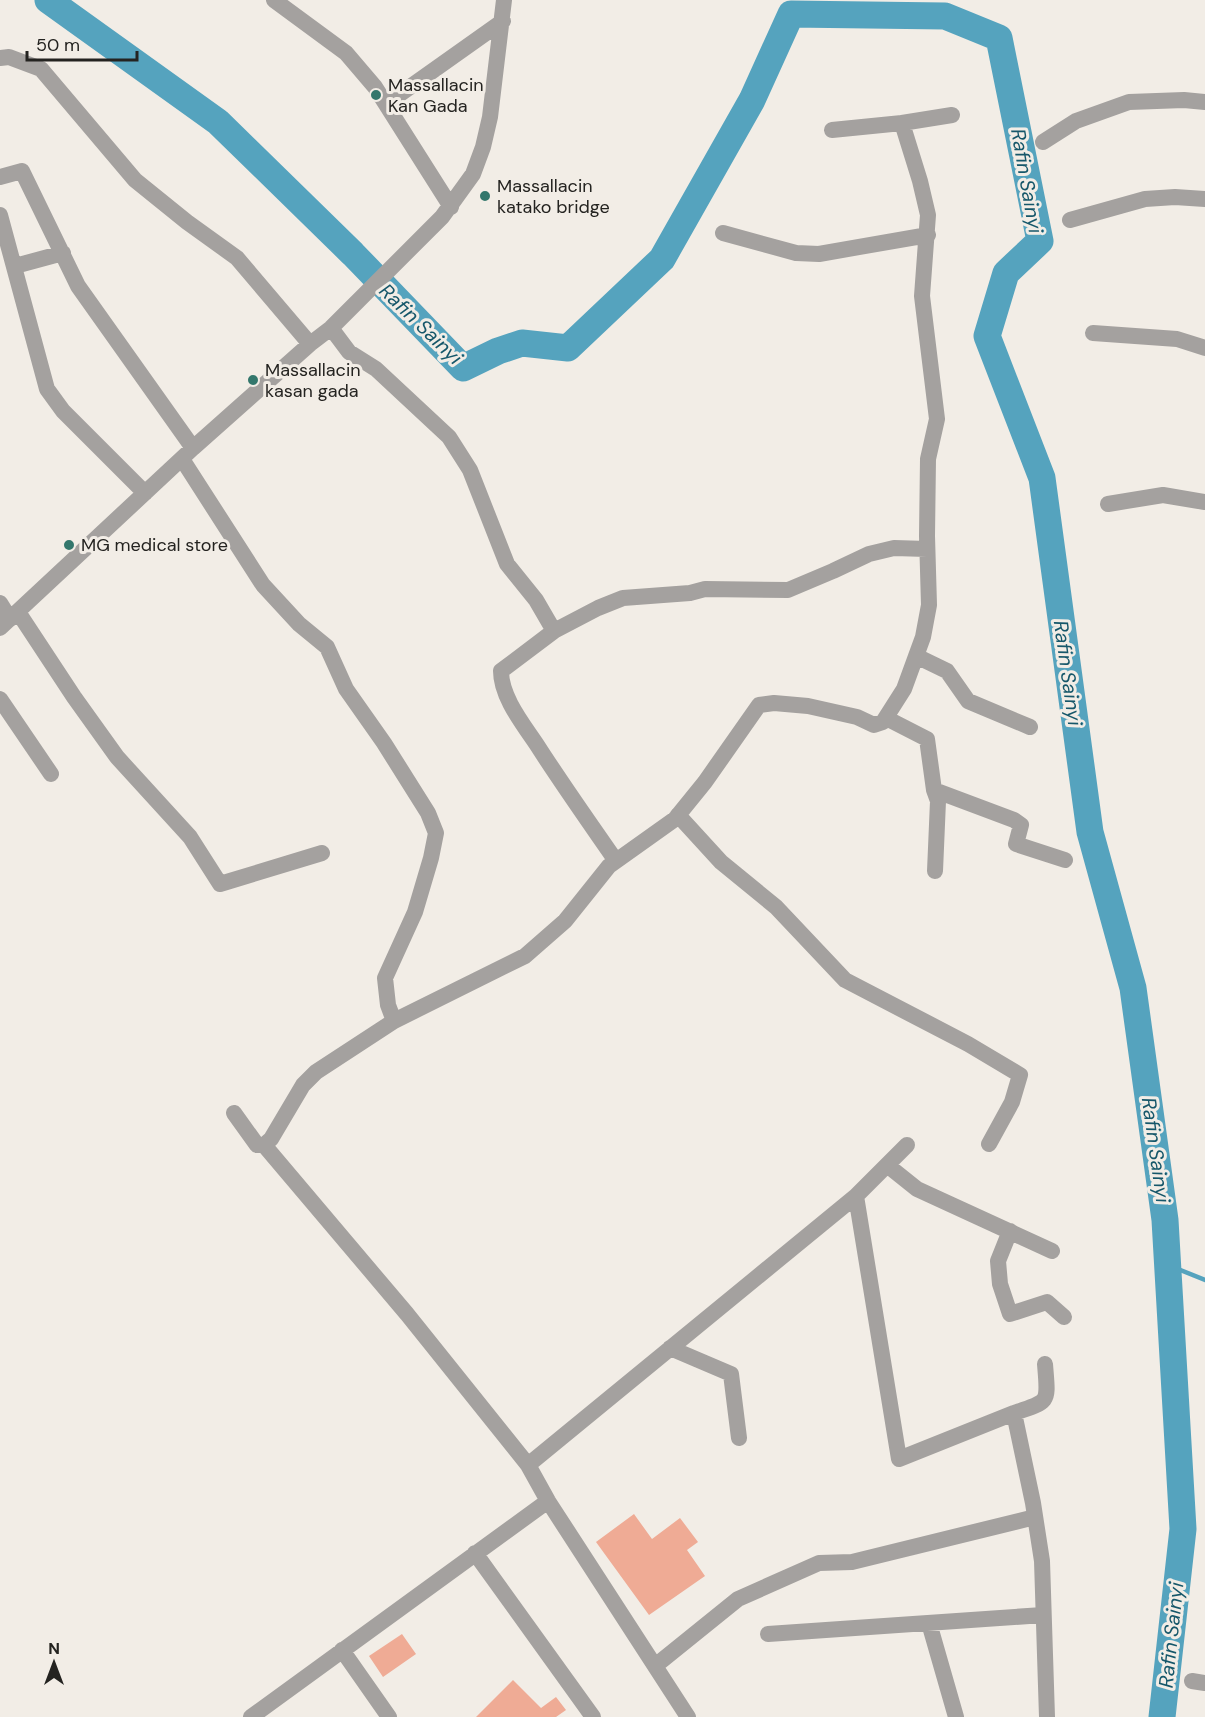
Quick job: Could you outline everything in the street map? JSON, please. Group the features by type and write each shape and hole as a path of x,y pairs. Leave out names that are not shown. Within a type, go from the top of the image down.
{"street":[{"path":"274,0 346,53 375,87 451,207"},
{"path":"9,620 187,454 331,327 451,207 473,174 483,147 490,117 504,0"},
{"path":"386,104 503,21"},
{"path":"0,58 9,57 41,69 135,180 237,258 310,344"},
{"path":"1043,142 1076,121 1129,102 1184,100 1205,102"},
{"path":"832,130 952,115"},
{"path":"234,1113 257,1145 264,1144 271,1139 303,1085 316,1072 394,1021 455,993 525,956 566,921 609,866 678,816 759,705 774,703 808,706 856,717 874,725 883,722 886,718 904,689 923,637 929,605 928,459 937,419 922,296 928,215 902,123"},
{"path":"0,177 22,171 78,286 187,454 263,585 299,624 327,647 346,689 384,743 428,813 435,833 431,858 415,912 385,978 388,1005 394,1021"},
{"path":"1070,219 1145,199 1175,197 1205,199"},
{"path":"0,214 47,389 63,411 145,493"},
{"path":"723,233 788,252 819,254 928,235"},
{"path":"15,266 63,254"},
{"path":"331,327 349,352 376,369 449,437 470,470 507,564 536,600 554,631"},
{"path":"1093,333 1177,339 1205,348"},
{"path":"1108,504 1164,495 1205,502"},
{"path":"616,861 514,709 501,680 501,671 554,631 623,598 690,593 705,589 788,590 869,554 894,548 927,549"},
{"path":"0,603 9,620 74,697 117,757 190,837 220,884 322,853"},
{"path":"916,656 947,671 968,701 1030,727"},
{"path":"0,699 51,774"},
{"path":"886,718 927,739 934,790 938,801 935,871"},
{"path":"934,790 1014,820 1021,825 1016,844 1065,860"},
{"path":"678,816 721,862 776,907 845,980 968,1044 1020,1075 1012,1102 989,1144"},
{"path":"264,1144 407,1314 528,1465 548,1501 688,1717"},
{"path":"528,1465 856,1196 907,1144"},
{"path":"887,1165 917,1189 1052,1251"},
{"path":"856,1196 899,1459 1041,1404 1047,1388 1045,1364"},
{"path":"1010,1231 998,1261 1000,1284 1010,1314 1047,1302 1064,1317"},
{"path":"670,1348 731,1374 739,1438"},
{"path":"1014,1413 1042,1561 1047,1717"},
{"path":"251,1717 548,1501"},
{"path":"655,1666 738,1599 819,1563 852,1562 1035,1517"},
{"path":"476,1553 593,1717"},
{"path":"768,1634 1043,1615"},
{"path":"929,1623 956,1717"},
{"path":"342,1650 389,1717"}],"building":[{"path":"634,1514 652,1539 680,1518 698,1542 687,1550 705,1576 649,1615 596,1542"},
{"path":"402,1634 416,1654 383,1677 369,1656"},
{"path":"513,1680 541,1708 556,1697 566,1710 556,1717 476,1717"}],"waterway":[{"name":"Rafin Sainyi","path":"48,0 218,122 353,254 463,368 498,351 522,343 568,348 662,259 752,100 791,14 945,16 999,38 1040,241 1006,273 987,336 1042,478 1090,832 1133,988 1165,1220 1183,1529 1162,1717"},
{"path":"1168,1265 1205,1280"}],"place":[{"name":"Massallacin Kan Gada","path":"376,95"},
{"name":"Massallacin katako bridge","path":"485,196"},
{"name":"Massallacin kasan gada","path":"253,380"},
{"name":"MG medical store","path":"69,545"}]}
